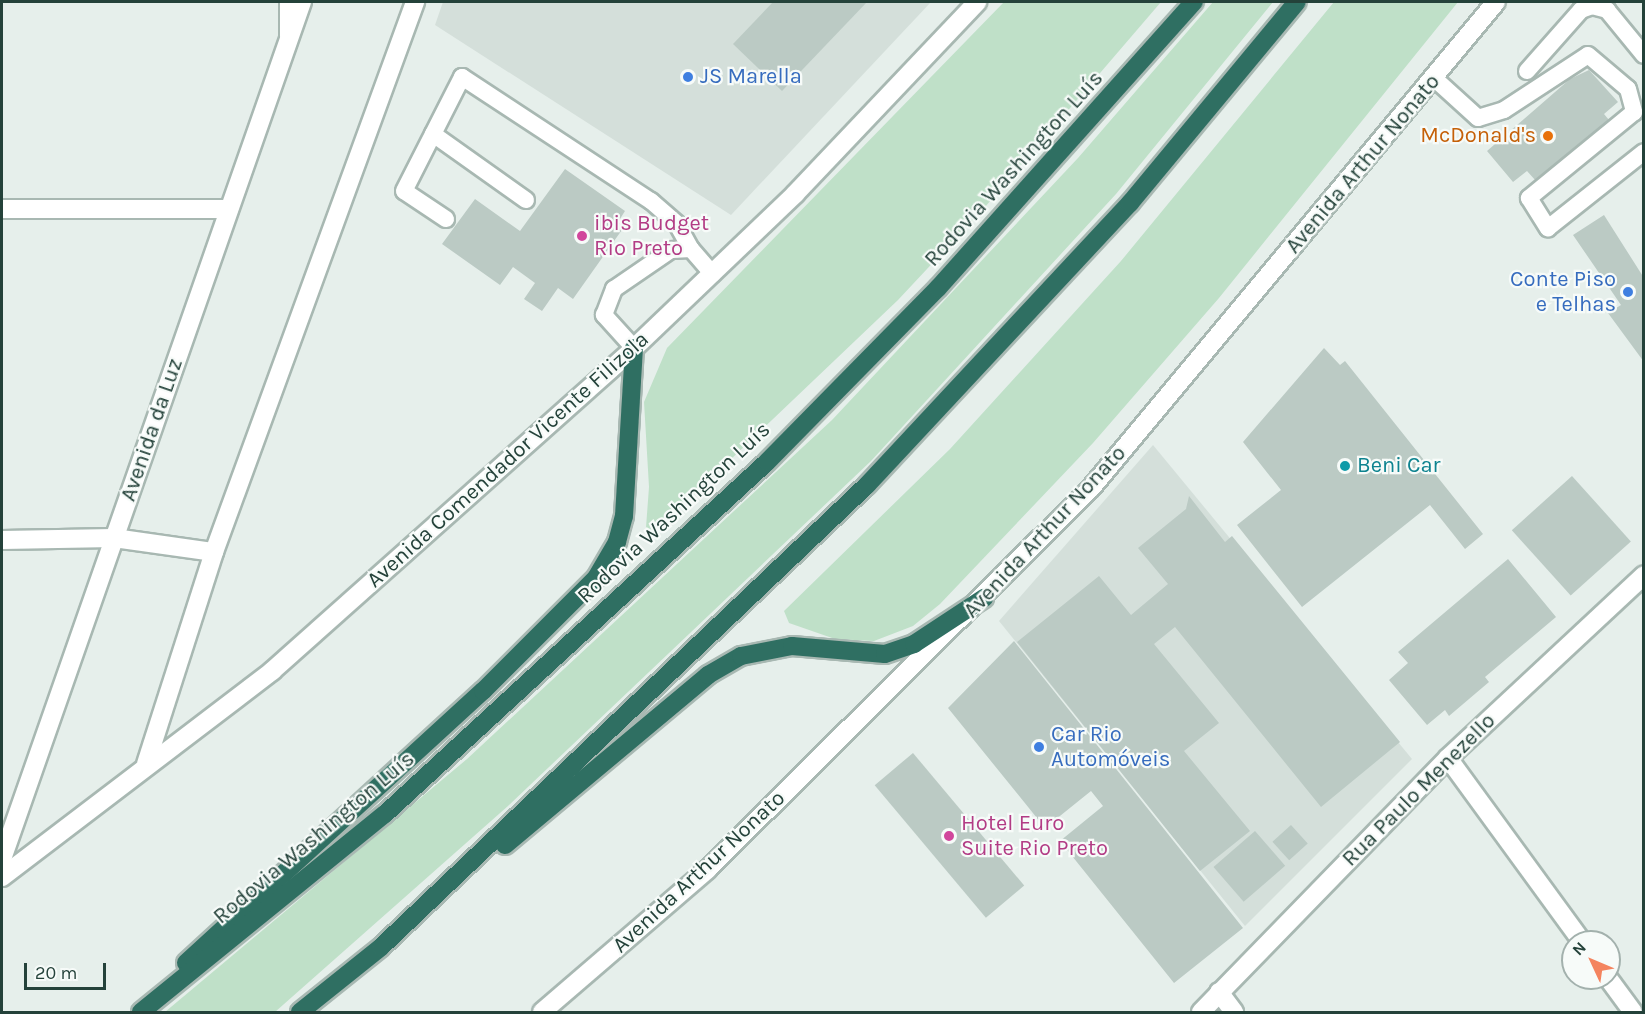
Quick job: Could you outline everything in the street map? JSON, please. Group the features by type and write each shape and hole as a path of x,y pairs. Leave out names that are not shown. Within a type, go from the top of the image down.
{"highway":[{"name":"Rodovia Washington Luís","path":"141,1012 385,814 767,462 954,271 1194,2"},
{"path":"381,947 964,387 1130,203 1298,2"},
{"path":"135,1012 483,691 596,578 617,542 624,516 634,348"},
{"path":"300,1012 708,675 733,660 769,647 885,654 914,644 984,598"}],"street":[{"path":"289,2 289,39"},
{"name":"Avenida da Luz","path":"2,859 302,2"},
{"path":"146,764 214,552 415,2"},
{"name":"Avenida Comendador Vicente Filizola","path":"2,877 146,764 272,672 634,348 713,274 977,2"},
{"name":"Avenida Arthur Nonato","path":"542,1012 707,870 984,598 1092,487 1435,79 1496,2"},
{"path":"2,209 229,209"},
{"path":"2,540 114,538 214,552"},
{"name":"Rua Paulo Menezello","path":"1201,1012 1448,758 1644,574"},
{"path":"1448,758 1573,930"},
{"path":"1617,990 1633,1012"},
{"path":"1219,992 1234,1012"}],"lane":[{"path":"1527,71 1581,10 1592,6 1607,10 1644,55"},
{"path":"1435,79 1478,118 1504,110 1588,55 1628,89 1634,112 1529,198 1548,228 1644,152"},
{"path":"446,219 404,192 462,77 651,201 677,224 691,249 713,274"},
{"path":"433,134 526,200"},
{"path":"634,348 604,315 614,289 652,260 691,249"}],"shaded area":[{"name":"JS Marella","path":"443,2 931,2 731,215 435,25"},
{"path":"1153,445 1412,759 1245,926 999,621"}],"green space":[{"path":"1004,2 1161,2 985,207 898,300 645,541 649,487 644,402 667,348"},
{"path":"1213,2 1273,2 1116,194 871,461 508,806 275,1012 165,1012 467,759 832,420 1078,158"},
{"path":"1334,2 1458,2 1219,298 1093,443 940,604 913,626 874,641 835,639 789,623 784,611 950,449 1121,261"}],"building":[{"path":"773,2 867,2 782,91 733,44"},
{"name":"McDonald's","path":"1589,70 1618,102 1604,114 1609,120 1536,181 1527,171 1513,182 1487,151 1570,79"},
{"path":"565,169 625,211 618,222 624,227 573,299 558,288 542,311 524,299 535,283 513,267 500,285 442,244 475,199 520,231"},
{"name":"Conte Piso e Telhas","path":"1604,215 1644,278 1644,362 1608,313 1621,305 1573,235"},
{"name":"Beni Car","path":"1324,348 1340,365 1345,361 1483,534 1465,549 1430,505 1302,607 1237,525 1281,490 1243,442"},
{"path":"1572,476 1631,541 1571,596 1512,530"},
{"path":"1189,496 1225,542 1232,536 1400,742 1321,807 1175,627 1154,644 1219,723 1184,751 1250,831 1200,871 1017,642 1099,576 1131,615 1168,584 1138,548 1186,509"},
{"path":"1508,559 1556,617 1485,677 1489,682 1449,716 1445,710 1427,725 1389,680 1408,663 1398,652"},
{"path":"1014,641 1243,928 1174,983 1060,841 1103,806 1091,791 1045,828 948,708"},
{"name":"Hotel Euro Suite Rio Preto","path":"913,753 1024,886 986,918 875,785"},
{"path":"1291,825 1308,844 1289,860 1272,842"},
{"path":"1255,831 1285,866 1244,902 1213,867"}],"place":[{"name":"JS Marella","path":"688,77"},
{"name":"McDonald's","path":"1548,136"},
{"name":"ibis Budget Rio Preto","path":"582,236"},
{"name":"Conte Piso e Telhas","path":"1628,292"},
{"name":"Beni Car","path":"1345,466"},
{"name":"Car Rio Automóveis","path":"1039,747"},
{"name":"Hotel Euro Suite Rio Preto","path":"949,836"}]}
